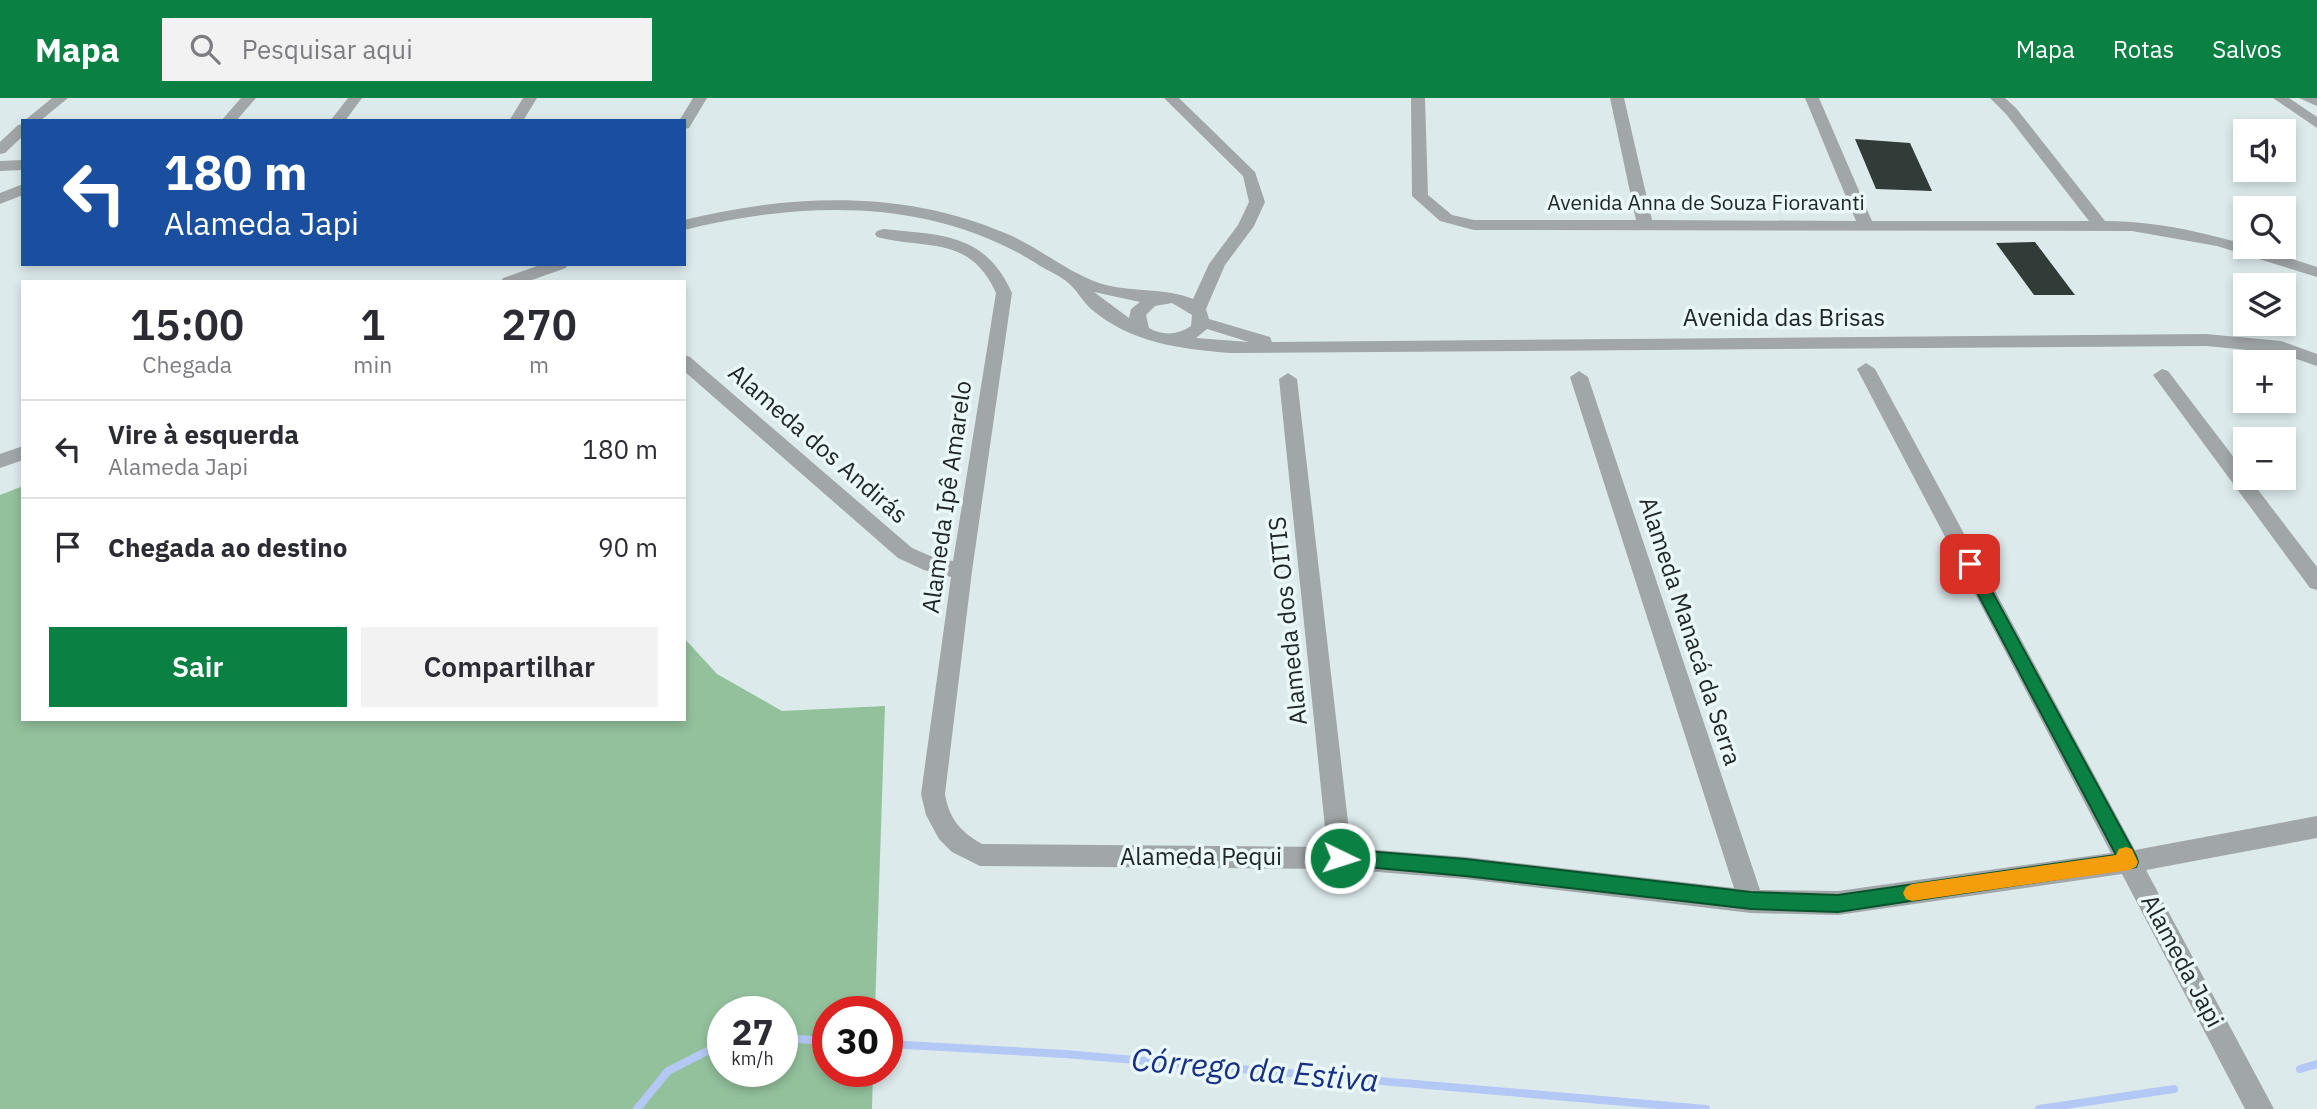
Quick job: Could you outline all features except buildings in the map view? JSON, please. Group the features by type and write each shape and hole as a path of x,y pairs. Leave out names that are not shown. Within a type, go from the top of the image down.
{"street":[{"path":"44,116 61,98"},
{"path":"230,119 249,98"},
{"path":"339,119 355,98"},
{"path":"517,119 530,98"},
{"path":"686,122 700,98"},
{"path":"1074,279 1089,300 1114,318 1154,338 1175,340 1193,333 1217,264 1246,226 1257,202 1250,175 1171,98"},
{"name":"Avenida Anna de Souza Fioravanti","path":"1418,98 1420,196 1446,218 1474,225 2132,226 2220,242 2317,272"},
{"path":"1618,98 1645,226"},
{"path":"1812,98 1866,225"},
{"path":"1997,98 2011,111 2100,225"},
{"path":"2282,98 2313,103"},
{"path":"2282,98 2317,124"},
{"path":"0,150 21,130"},
{"path":"11,165 11,156 21,143"},
{"path":"686,225 770,209 836,204 889,208 941,219 997,236 1074,279 1126,295 1191,304 1199,315"},
{"name":"Alameda Ipê Amarelo","path":"883,234 959,245 982,257 998,274 1004,293 962,571 933,794 935,814 944,831 960,845"},
{"path":"1146,334 1136,321 1137,313 1150,302 1166,299 1217,264"},
{"path":"515,280 554,266"},
{"name":"Avenida das Brisas","path":"1199,315 1244,337 1286,346"},
{"name":"Avenida das Brisas","path":"1175,340 1214,348 1262,349 1286,346 2206,340 2281,347 2317,360"},
{"name":"Alameda dos Andirás","path":"686,363 905,552 931,565 962,571"},
{"name":"Alameda Japi","path":"1866,369 2260,1109"},
{"path":"2162,375 2317,582"},
{"name":"Alameda Manacá da Serra","path":"1579,377 1751,901"},
{"name":"Alameda dos OITIS","path":"1288,379 1340,858"},
{"path":"0,461 21,454"},
{"name":"Alameda Pequi","path":"960,845 980,855 1340,858 1465,867 1751,901 1838,904 2129,862 2317,827"}],"green space":[{"path":"21,487 21,721 686,721 686,640 717,674 782,711 885,706 875,996 812,996 812,1087 873,1087 872,1109 0,1109 0,495"}],"waterway":[{"name":"Córrego da Estiva","path":"798,1039 812,1040"},
{"name":"Córrego da Estiva","path":"903,1045 1065,1054 1706,1109"},
{"name":"Córrego da Estiva","path":"637,1109 668,1071 707,1051"},
{"name":"Córrego da Estiva","path":"2300,1069 2317,1064"},
{"name":"Córrego da Estiva","path":"2039,1109 2174,1089"}],"slow traffic":[{"path":"1912,893 2129,862 2126,855"}],"route":[{"path":"1340,858 1465,867 1751,901 1838,904 2129,862 1970,564"}]}
